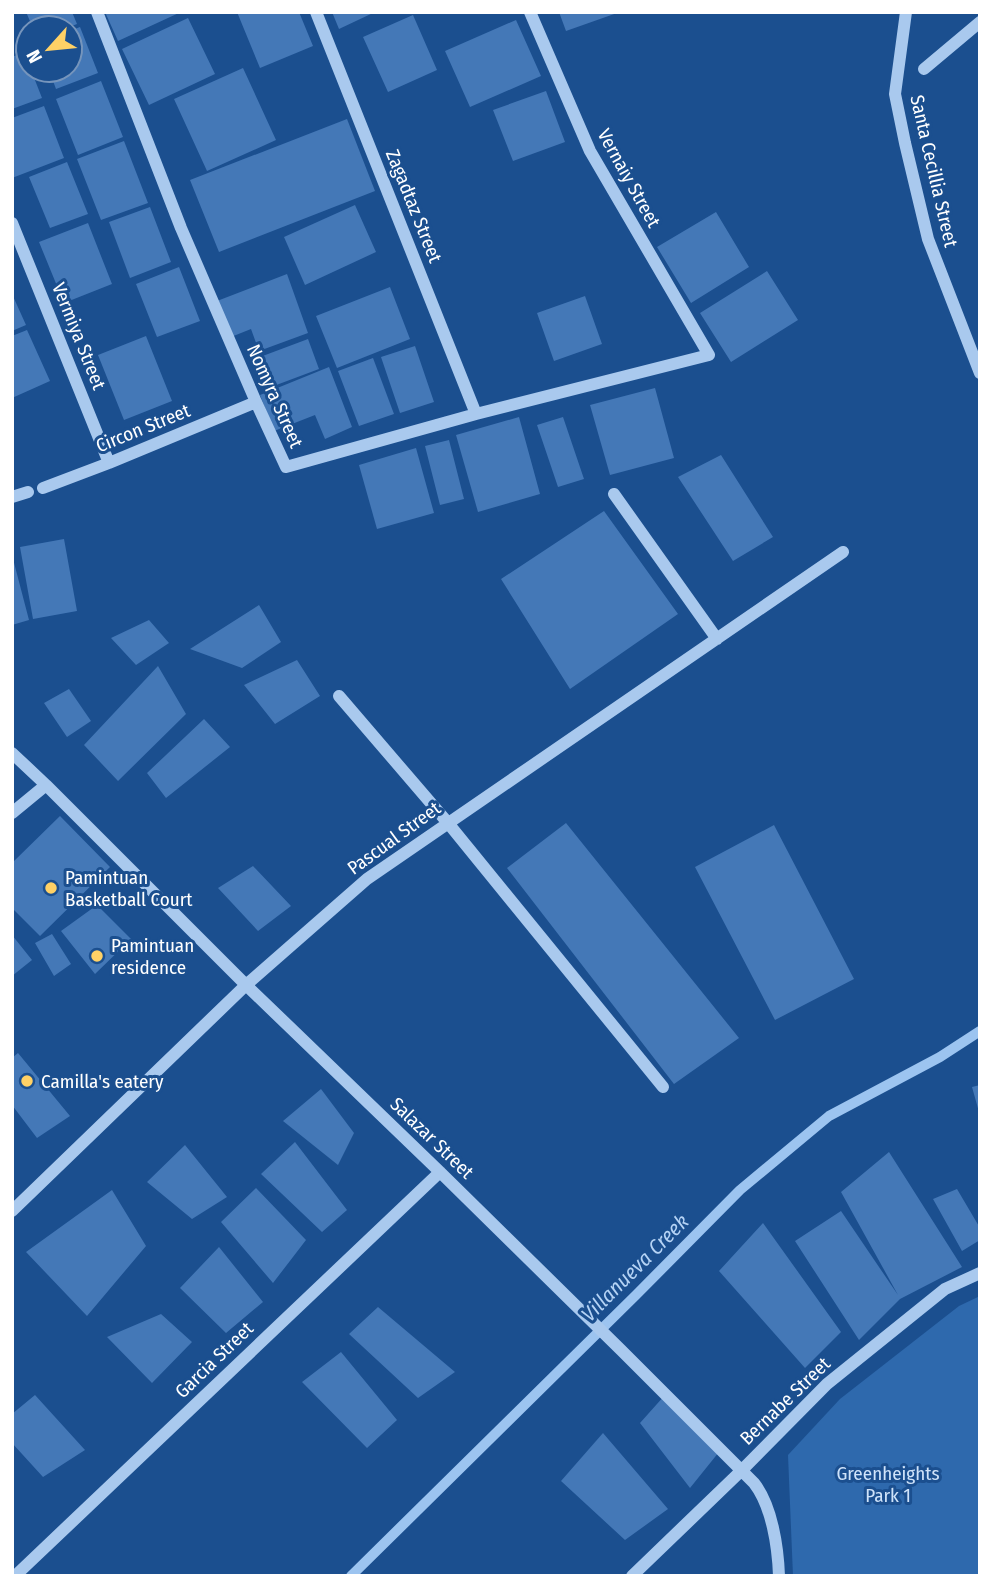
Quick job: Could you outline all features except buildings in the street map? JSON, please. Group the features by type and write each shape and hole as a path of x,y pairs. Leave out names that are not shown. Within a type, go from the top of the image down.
{"street":[{"name":"Nomyra Street","path":"97,12 181,228 286,467 476,414 709,355"},
{"name":"Zagadtaz Street","path":"316,12 476,414"},
{"name":"Vernaiy Street","path":"530,12 590,151 709,355"},
{"name":"Santa Cecillia Street","path":"906,12 895,94 905,143 928,239 980,373"},
{"path":"924,69 980,22"},
{"name":"Vermiya Street","path":"12,223 109,463"},
{"name":"Circon Street","path":"43,488 256,402"},
{"path":"12,497 28,492"},
{"path":"614,494 717,639"},
{"name":"Pascual Street","path":"12,1212 246,985 367,880 843,552"},
{"path":"339,696 448,823 663,1087"},
{"name":"Salazar Street","path":"12,753 621,1350 762,1493 775,1537 779,1576"},
{"path":"12,813 46,785"},
{"name":"Garcia Street","path":"15,1576 440,1172"},
{"name":"Bernabe Street","path":"632,1576 827,1384 946,1289 980,1273"}],"green space":[{"name":"Greenheights Park 1","path":"980,1296 980,1576 793,1576 788,1455 840,1399 959,1306"}],"waterway":[{"name":"Villanueva Creek","path":"351,1576 740,1190 829,1116 940,1057 980,1031"}],"place":[{"name":"Pamintuan Basketball Court","path":"51,888"},
{"name":"Pamintuan residence","path":"97,956"},
{"name":"Camilla's eatery","path":"27,1081"}]}
